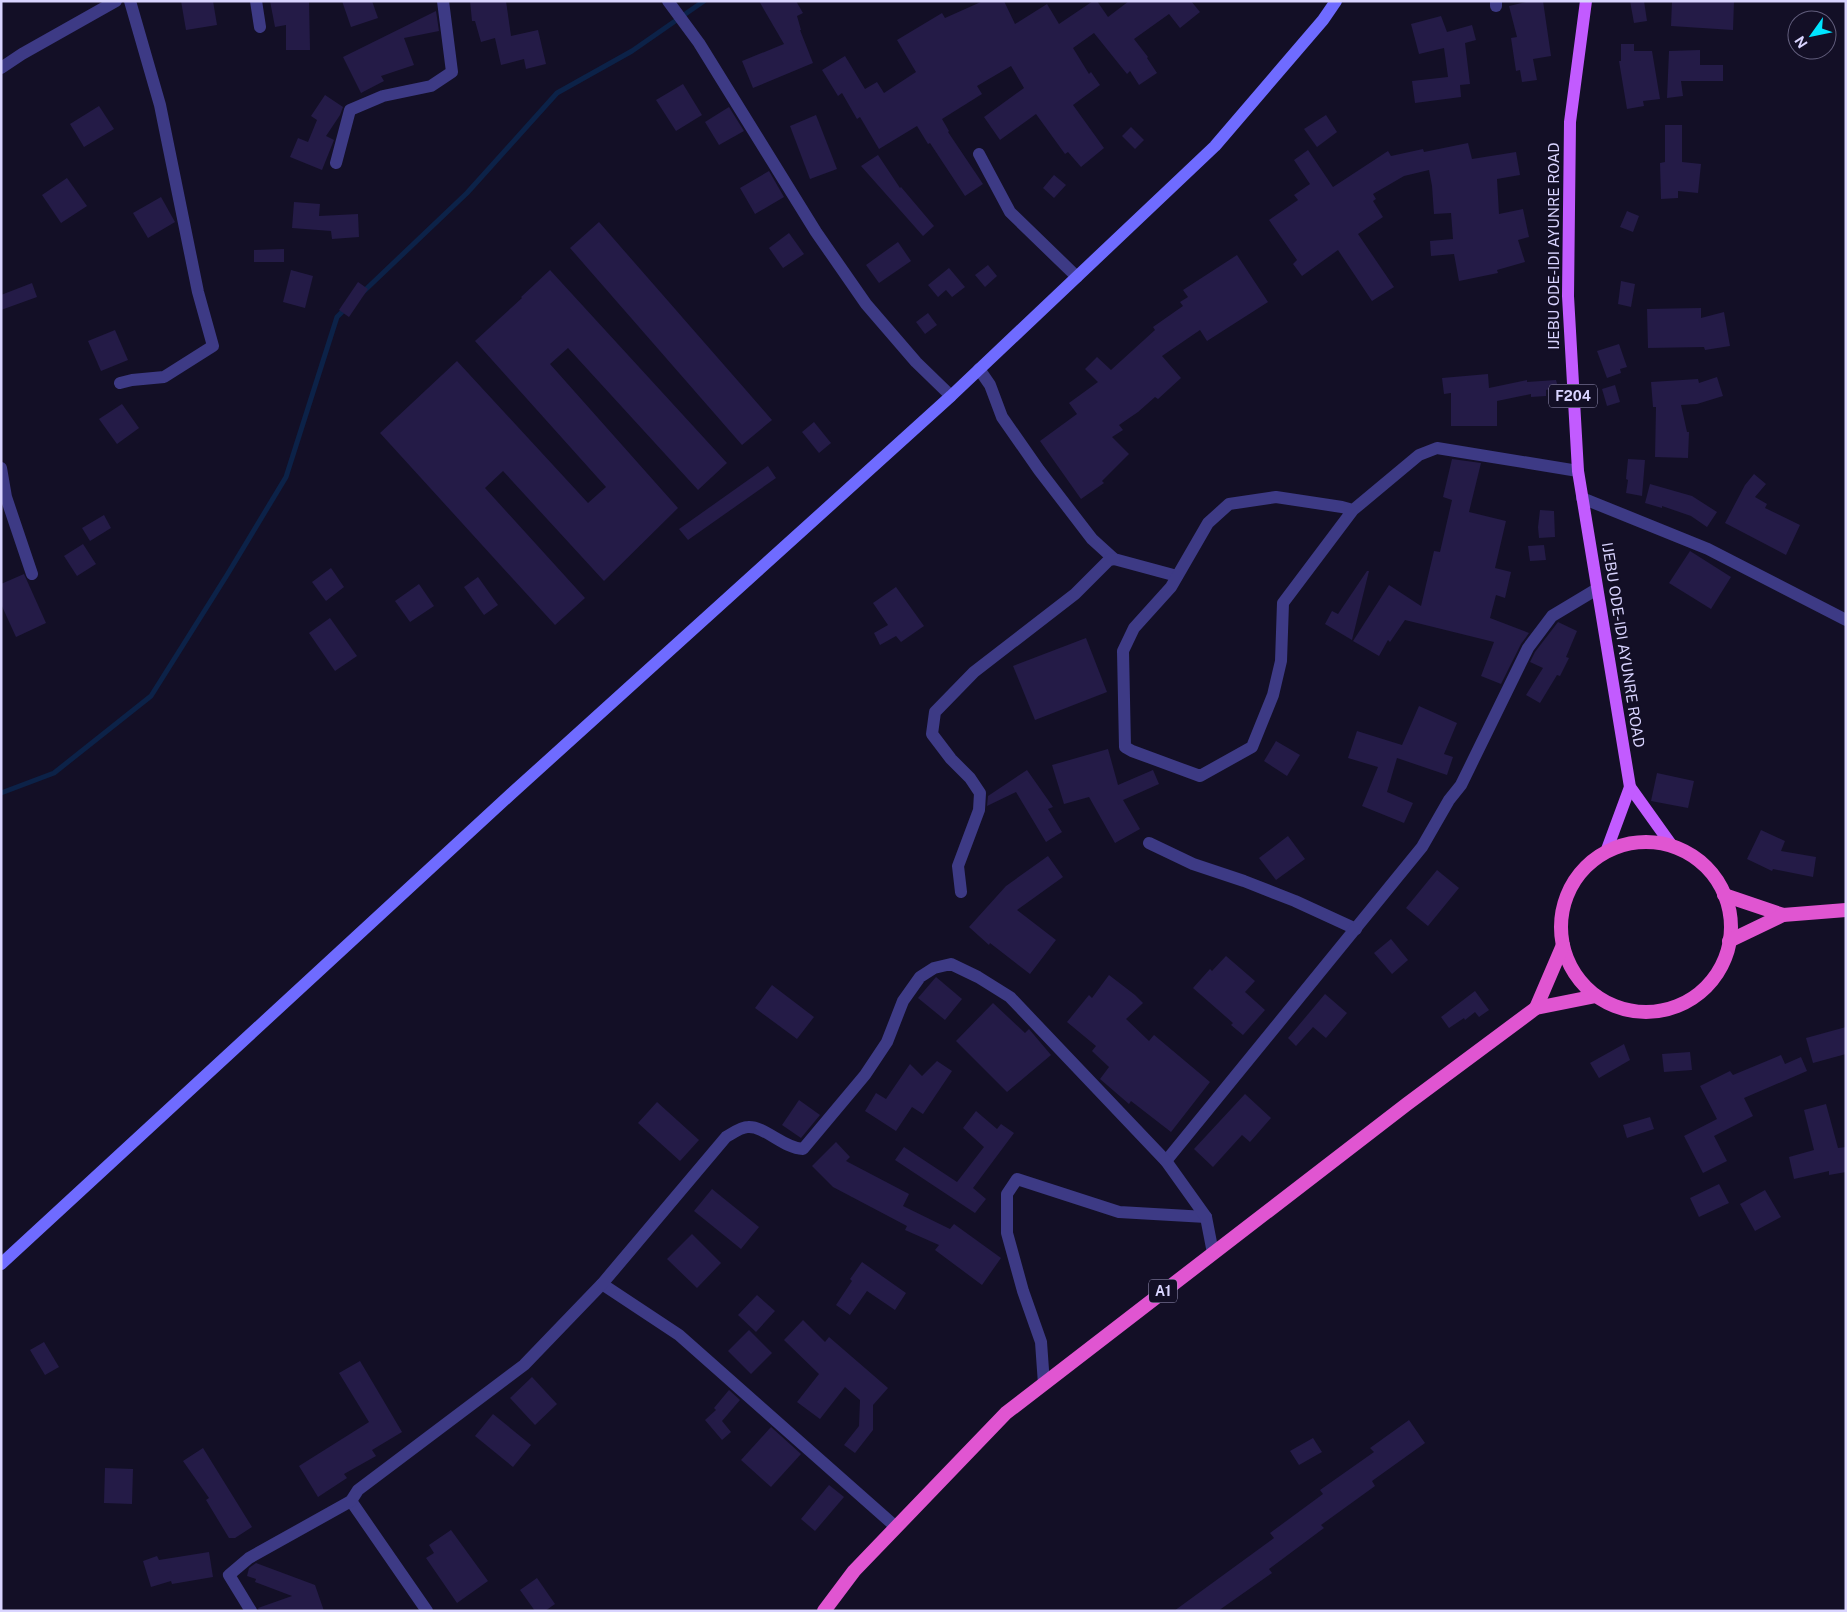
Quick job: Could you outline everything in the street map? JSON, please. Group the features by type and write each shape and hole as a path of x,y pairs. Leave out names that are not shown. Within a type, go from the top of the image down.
{"highway":[{"path":"1635,843 1670,843 1686,851 1707,869 1724,895 1729,910 1729,941 1726,957 1710,983 1698,994 1678,1006 1656,1012 1625,1010 1596,996 1575,974 1567,960 1563,945 1562,914 1569,891 1581,871 1606,852 1620,846 1635,843"},
{"path":"1724,895 1783,915"},
{"path":"1729,941 1783,915 1846,910"},
{"path":"1536,1008 1563,945"},
{"name":"A1","path":"824,1611 854,1571 1006,1413 1407,1104 1536,1008 1596,996"}],"main road":[{"path":"1,1264 511,794 951,396 1077,277 1215,146 1323,20 1336,1"},
{"name":"IJEBU ODE-IDI AYUNRE ROAD","path":"1586,1 1570,122 1568,296 1578,471 1630,787"},
{"name":"F204","path":"1630,787 1670,843"},
{"name":"F204","path":"1606,852 1630,787"}],"street":[{"path":"1,68 116,1"},
{"path":"120,383 164,377 214,346 198,292 160,105 130,1"},
{"path":"256,1 260,27"},
{"path":"336,163 350,110 383,96 431,86 452,72 443,1"},
{"path":"668,2 699,43 816,232 861,296 916,362 951,396"},
{"path":"979,154 1010,212 1077,277"},
{"path":"979,369 990,385 1002,417 1039,470 1092,539 1114,559 1177,576"},
{"path":"1353,510 1276,497 1229,504 1208,523 1171,587 1134,628 1123,651 1125,747 1200,776 1252,746 1273,695 1281,661 1283,604 1353,510 1419,455 1437,448 1578,471"},
{"path":"1,468 6,497 32,574"},
{"path":"1582,498 1708,549 1846,620"},
{"path":"961,892 958,866 978,810 980,794 970,778 951,759 932,734 934,712 974,672 1075,594 1109,560 1114,559"},
{"path":"1166,1161 1422,847 1449,800 1461,785 1528,648 1552,616 1597,589"},
{"path":"1149,843 1193,864 1295,901 1356,929"},
{"path":"251,1611 229,1575 250,1558 351,1500 358,1490 524,1365 602,1284 726,1137 750,1126 790,1146 804,1149 865,1075 887,1042 903,1001 910,989 920,977 934,968 951,964 978,977 1010,997 1166,1161 1206,1217 1213,1253"},
{"path":"1044,1384 1041,1342 1023,1291 1007,1233 1007,1194 1017,1178 1119,1212 1206,1217"},
{"path":"602,1284 679,1335 896,1527"},
{"path":"351,1500 427,1611"}],"building":[{"path":"181,1 213,1 217,25 186,30"},
{"path":"270,1 309,1 310,50 286,50 286,25 275,27"},
{"path":"342,1 372,1 378,18 351,27"},
{"path":"470,1 506,1 511,36 538,30 546,64 526,69 524,59 501,65 495,38 481,42 475,21 472,21"},
{"path":"759,1 796,1 803,13 797,16 800,30 813,63 753,88 742,61 784,44"},
{"path":"983,1 1004,1 1015,24 1047,4 1059,24 1093,1 1097,1 1108,17 1129,1 1191,1 1200,12 1180,28 1169,14 1134,39 1148,57 1157,73 1139,85 1130,71 1127,74 1094,33 1073,48 1089,74 1091,72 1100,85 1073,105 1104,148 1081,167 1068,152 1065,154 1036,114 1000,140 984,117 1024,88 1011,66 977,86 982,94 942,119 948,132 983,184 965,196 917,126 879,149 860,117 857,119 842,93 838,96 822,70 845,56 865,89 877,82 884,93 916,72 897,40 942,13 945,18"},
{"path":"1530,1 1543,1 1551,56 1533,59 1537,80 1522,82 1520,70 1516,71 1511,38 1517,37 1509,6"},
{"path":"1630,1 1644,1 1647,21 1634,23"},
{"path":"1672,1 1734,1 1733,30 1671,26"},
{"path":"436,11 439,31 404,38 414,65 381,76 384,81 361,93 343,57"},
{"path":"1441,16 1447,32 1472,25 1476,40 1465,43 1470,84 1460,85 1461,97 1415,103 1412,81 1448,77 1444,48 1419,54 1411,24"},
{"path":"1621,44 1634,44 1634,51 1652,51 1660,99 1643,101 1644,106 1627,109 1619,61 1621,61"},
{"path":"1700,50 1700,65 1723,65 1723,81 1681,81 1683,96 1667,98 1669,51"},
{"path":"683,84 702,115 676,131 656,100"},
{"path":"325,95 343,107 326,136 334,140 322,170 290,157 298,138 308,142 317,120 311,116"},
{"path":"99,106 114,129 84,147 70,124"},
{"path":"729,107 744,131 719,145 705,122"},
{"path":"816,115 837,169 810,179 790,126"},
{"path":"1326,115 1337,132 1317,147 1304,129"},
{"path":"1665,125 1682,125 1682,162 1701,164 1698,193 1678,191 1678,198 1661,199 1660,163 1665,162"},
{"path":"1131,127 1144,140 1135,149 1122,136"},
{"path":"1468,143 1472,159 1516,152 1520,175 1497,179 1499,214 1523,209 1529,237 1518,240 1525,262 1497,270 1498,273 1459,281 1454,254 1431,256 1430,241 1453,239 1451,213 1434,214 1429,170 1404,176 1373,194 1376,199 1373,201 1383,217 1358,234 1394,287 1372,301 1338,250 1302,276 1293,264 1297,260 1269,220 1298,200 1294,195 1310,184 1294,160 1308,150 1333,187 1388,151 1391,156 1423,149 1424,152"},
{"path":"878,155 900,188 934,226 923,236 861,166"},
{"path":"769,171 784,197 755,214 740,188"},
{"path":"1054,175 1066,185 1054,198 1043,188"},
{"path":"67,178 87,206 61,223 42,195"},
{"path":"161,197 175,222 148,238 133,213"},
{"path":"294,202 320,204 319,216 358,214 359,237 332,239 331,231 292,228"},
{"path":"1627,211 1639,216 1633,232 1620,227"},
{"path":"599,222 772,420 742,445 570,248"},
{"path":"789,233 804,254 783,268 769,248"},
{"path":"898,242 911,261 879,283 866,265"},
{"path":"284,249 284,262 254,262 254,250"},
{"path":"1237,255 1268,302 1207,341 1200,330 1162,356 1181,378 1158,399 1155,397 1119,425 1123,430 1112,437 1129,454 1102,481 1104,483 1081,499 1040,441 1077,414 1069,403 1098,382 1085,369 1097,357 1111,370 1155,330 1153,327 1183,306 1180,302 1188,297 1183,290"},
{"path":"988,265 997,276 985,287 975,275"},
{"path":"949,268 965,287 952,297 946,290 938,297 928,285"},
{"path":"291,270 313,276 305,308 283,302"},
{"path":"550,270 727,463 698,490 568,348 550,364 678,508 604,581 503,471 485,488 585,598 555,625 380,433 457,361 588,503 606,487 475,341"},
{"path":"1621,281 1635,284 1631,307 1618,304"},
{"path":"358,282 368,289 349,317 339,310"},
{"path":"32,283 37,297 1,310 1,295"},
{"path":"1701,308 1701,318 1724,312 1730,346 1705,350 1704,347 1648,348 1647,309"},
{"path":"928,313 937,325 925,334 916,322"},
{"path":"115,330 128,360 101,371 88,341"},
{"path":"1619,344 1627,367 1620,369 1621,373 1607,378 1597,351"},
{"path":"1488,374 1489,388 1527,380 1527,382 1556,380 1558,387 1546,390 1546,396 1531,397 1531,394 1497,401 1497,426 1451,426 1451,393 1444,394 1442,378"},
{"path":"1717,377 1723,396 1697,404 1681,405 1687,432 1689,432 1688,458 1655,457 1656,407 1653,407 1651,382 1698,379 1699,383"},
{"path":"1615,385 1620,402 1607,406 1602,389"},
{"path":"122,404 139,428 117,444 99,419"},
{"path":"814,422 831,443 819,453 802,432"},
{"path":"1452,459 1481,463 1469,512 1506,521 1495,568 1511,572 1505,598 1496,595 1490,618 1529,633 1521,644 1501,684 1481,676 1494,642 1405,620 1390,642 1388,640 1379,656 1353,641 1389,585 1421,606 1434,551 1440,552 1452,500 1443,497"},
{"path":"1628,459 1645,460 1642,496 1626,493"},
{"path":"768,466 776,478 688,540 679,529"},
{"path":"1754,474 1766,484 1755,497 1767,504 1765,508 1800,525 1786,555 1725,523 1745,485"},
{"path":"1650,484 1692,496 1717,512 1707,527 1691,516 1662,506 1662,508 1645,503"},
{"path":"1540,510 1554,511 1555,537 1539,538"},
{"path":"104,515 111,528 90,541 82,528"},
{"path":"83,544 96,564 77,576 64,556"},
{"path":"1544,545 1546,560 1530,561 1528,546"},
{"path":"1690,551 1731,577 1711,609 1669,583"},
{"path":"331,568 344,587 326,601 312,582"},
{"path":"1367,571 1369,571 1352,640 1325,624 1332,611 1338,614"},
{"path":"24,574 46,623 16,637 1,604 1,584"},
{"path":"478,577 498,605 484,615 464,587"},
{"path":"419,584 434,606 410,622 395,601"},
{"path":"896,587 924,626 901,642 896,636 880,645 874,633 888,625 873,603"},
{"path":"330,618 357,656 335,671 309,633"},
{"path":"1558,622 1577,631 1566,657 1569,658 1560,676 1557,675 1540,703 1526,695 1543,668 1530,662 1535,652"},
{"path":"1086,638 1107,692 1035,720 1013,666"},
{"path":"1419,706 1457,723 1444,754 1453,757 1447,775 1397,758 1387,792 1413,803 1404,823 1362,806 1378,767 1348,758 1357,731 1402,745"},
{"path":"1276,741 1300,755 1287,776 1264,761"},
{"path":"1108,749 1118,785 1153,770 1159,784 1123,800 1140,829 1115,843 1089,797 1064,804 1052,765"},
{"path":"1027,770 1053,807 1048,809 1062,832 1046,842 1016,792 987,806 988,796"},
{"path":"1657,773 1694,781 1688,808 1651,801"},
{"path":"1761,830 1785,841 1781,851 1816,857 1813,877 1773,869 1772,871 1747,859"},
{"path":"1288,836 1305,859 1276,880 1259,858"},
{"path":"1048,856 1063,877 1017,910 1056,940 1030,974 990,943 989,945 969,927 1006,886"},
{"path":"1437,870 1459,888 1428,926 1406,908"},
{"path":"1391,939 1408,960 1392,974 1374,953"},
{"path":"1226,956 1255,981 1245,992 1265,1010 1243,1035 1231,1025 1233,1023 1193,988 1210,969 1212,971"},
{"path":"1109,975 1143,1003 1126,1019 1149,1041 1154,1035 1210,1082 1171,1132 1131,1101 1129,1104 1100,1079 1109,1067 1092,1051 1096,1046 1067,1022 1089,995 1092,998"},
{"path":"936,977 962,999 945,1020 918,998"},
{"path":"772,985 814,1017 797,1039 755,1008"},
{"path":"1475,991 1489,1010 1479,1017 1475,1012 1465,1020 1464,1018 1449,1028 1441,1017"},
{"path":"1325,994 1347,1013 1326,1038 1313,1027 1296,1046 1288,1038"},
{"path":"993,1003 1025,1033 1029,1029 1051,1055 1007,1092 956,1041"},
{"path":"1846,1027 1846,1054 1813,1063 1806,1038"},
{"path":"1624,1044 1630,1060 1599,1078 1590,1063"},
{"path":"1690,1052 1692,1070 1664,1072 1662,1054"},
{"path":"1781,1055 1785,1064 1801,1057 1807,1071 1744,1098 1753,1116 1714,1136 1727,1161 1703,1173 1684,1136 1717,1119 1700,1086 1730,1071 1733,1075"},
{"path":"937,1061 952,1071 923,1114 912,1107 896,1131 865,1111 876,1093 886,1099 910,1064 922,1076"},
{"path":"1245,1094 1271,1118 1250,1142 1242,1135 1213,1167 1194,1149"},
{"path":"799,1100 820,1115 801,1138 782,1125"},
{"path":"657,1102 699,1140 680,1161 638,1123"},
{"path":"1826,1104 1838,1148 1846,1147 1846,1172 1829,1175 1829,1171 1794,1179 1789,1157 1814,1150 1804,1110"},
{"path":"976,1111 997,1129 1001,1124 1014,1133 973,1188 986,1199 975,1213 895,1160 904,1147 957,1182 984,1147 963,1128"},
{"path":"1650,1117 1654,1129 1627,1138 1623,1125"},
{"path":"836,1142 850,1157 846,1161 909,1194 903,1206 950,1229 954,1224 1001,1258 982,1285 935,1250 939,1245 905,1230 907,1226 833,1187 812,1166"},
{"path":"1719,1184 1729,1203 1699,1217 1690,1198"},
{"path":"712,1189 759,1227 741,1249 694,1211"},
{"path":"1765,1190 1781,1217 1755,1231 1740,1204"},
{"path":"692,1234 721,1263 697,1288 667,1259"},
{"path":"862,1262 906,1293 895,1310 867,1291 850,1315 836,1305"},
{"path":"757,1295 775,1311 756,1332 738,1315"},
{"path":"803,1320 825,1342 829,1337 888,1388 873,1405 873,1430 855,1453 844,1445 859,1426 860,1400 845,1387 820,1419 797,1402 819,1374 784,1340"},
{"path":"749,1330 772,1353 751,1374 728,1351"},
{"path":"44,1342 59,1367 45,1375 30,1350"},
{"path":"360,1361 402,1432 372,1450 376,1456 344,1474 347,1478 318,1497 299,1466 369,1422 339,1373"},
{"path":"532,1377 557,1404 535,1425 510,1398"},
{"path":"729,1390 740,1400 722,1421 731,1432 722,1440 705,1420 716,1410 714,1408"},
{"path":"493,1414 531,1445 513,1467 475,1436"},
{"path":"1409,1420 1425,1443 1372,1481 1375,1486 1321,1525 1324,1528 1269,1569 1272,1573 1218,1611 1174,1611 1274,1538 1270,1533 1323,1494 1320,1490 1374,1452 1370,1448"},
{"path":"771,1427 801,1454 771,1487 741,1460"},
{"path":"1313,1438 1322,1452 1299,1465 1290,1451"},
{"path":"203,1448 252,1527 235,1538 229,1538 206,1500 209,1498 183,1461"},
{"path":"105,1468 133,1469 132,1504 104,1503"},
{"path":"829,1485 844,1497 815,1531 801,1519"},
{"path":"451,1530 488,1581 457,1603 426,1558 434,1553 429,1545"},
{"path":"209,1552 213,1577 172,1584 171,1581 151,1587 143,1561 157,1556 159,1560"},
{"path":"256,1563 315,1585 324,1611 259,1611 258,1608 292,1596 255,1582 256,1579 247,1576 249,1568"},
{"path":"537,1578 555,1604 545,1611 535,1611 520,1590"}],"waterway":[{"path":"362,293 467,193 557,93 632,51 704,1"},
{"path":"1,793 54,773 151,696 286,477 337,317 347,307"}]}
